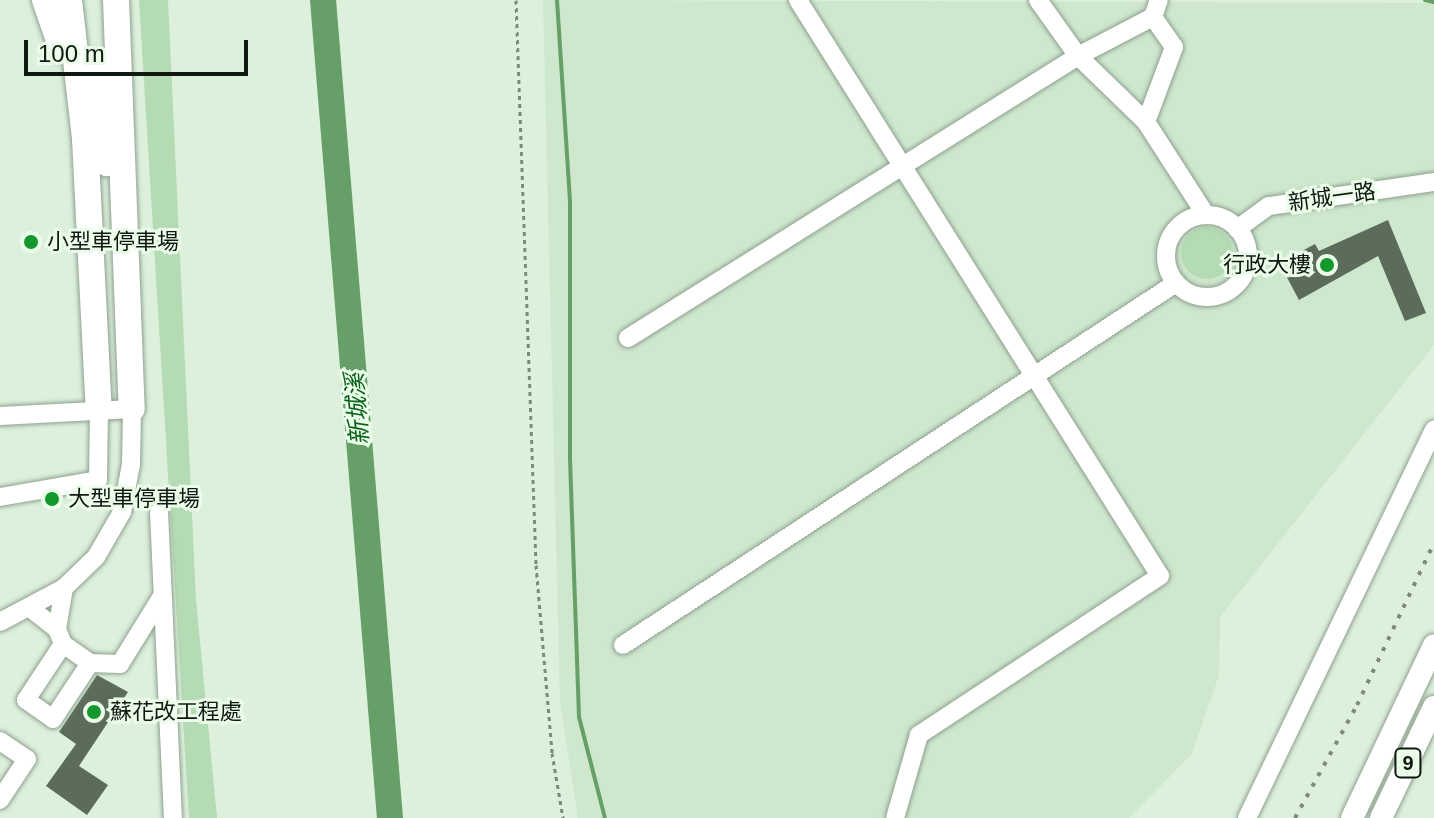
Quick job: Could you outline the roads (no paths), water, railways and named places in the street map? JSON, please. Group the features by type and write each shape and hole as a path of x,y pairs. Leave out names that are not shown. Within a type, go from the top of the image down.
{"highway":[{"path":"45,0 85,139"},
{"path":"69,0 85,139 99,411"},
{"path":"76,0 92,51 124,289"},
{"path":"116,0 124,289 132,409"}],"main road":[{"name":"9","path":"1352,818 1434,645"},
{"name":"9","path":"1381,818 1434,707"}],"street":[{"path":"798,0 1160,576 919,735 895,818"},
{"path":"1038,0 1078,56 1146,122 1206,215"},
{"path":"628,338 1156,9 1174,47 1146,122"},
{"name":"新城一路","path":"1237,229 1269,206 1434,182"},
{"path":"1206,215 1226,220 1237,229 1248,255 1234,287 1208,298 1187,293 1176,283 1166,265 1170,237 1185,221 1206,215"},
{"path":"623,645 1176,283"},
{"path":"0,416 132,409 131,464 122,512 96,557 64,588 30,608 3,617"},
{"path":"0,497 98,480 99,411"},
{"path":"1247,818 1434,430"},
{"path":"159,512 173,818"},
{"path":"64,588 60,636 26,700 53,719 90,663"},
{"path":"30,608 90,663 120,664 162,596"},
{"path":"0,741 27,759 0,800"}],"waterway":[{"name":"新城溪","path":"323,0 390,818"},
{"path":"557,0 570,202 570,459 579,717 605,818"},
{"path":"1425,0 1434,2"}],"railway":[{"path":"1295,818 1357,705 1434,543"}],"place":[{"name":"小型車停車場","path":"31,242"},
{"name":"行政大樓","path":"1327,265"},
{"name":"大型車停車場","path":"52,499"},
{"name":"蘇花改工程處","path":"94,712"}]}
